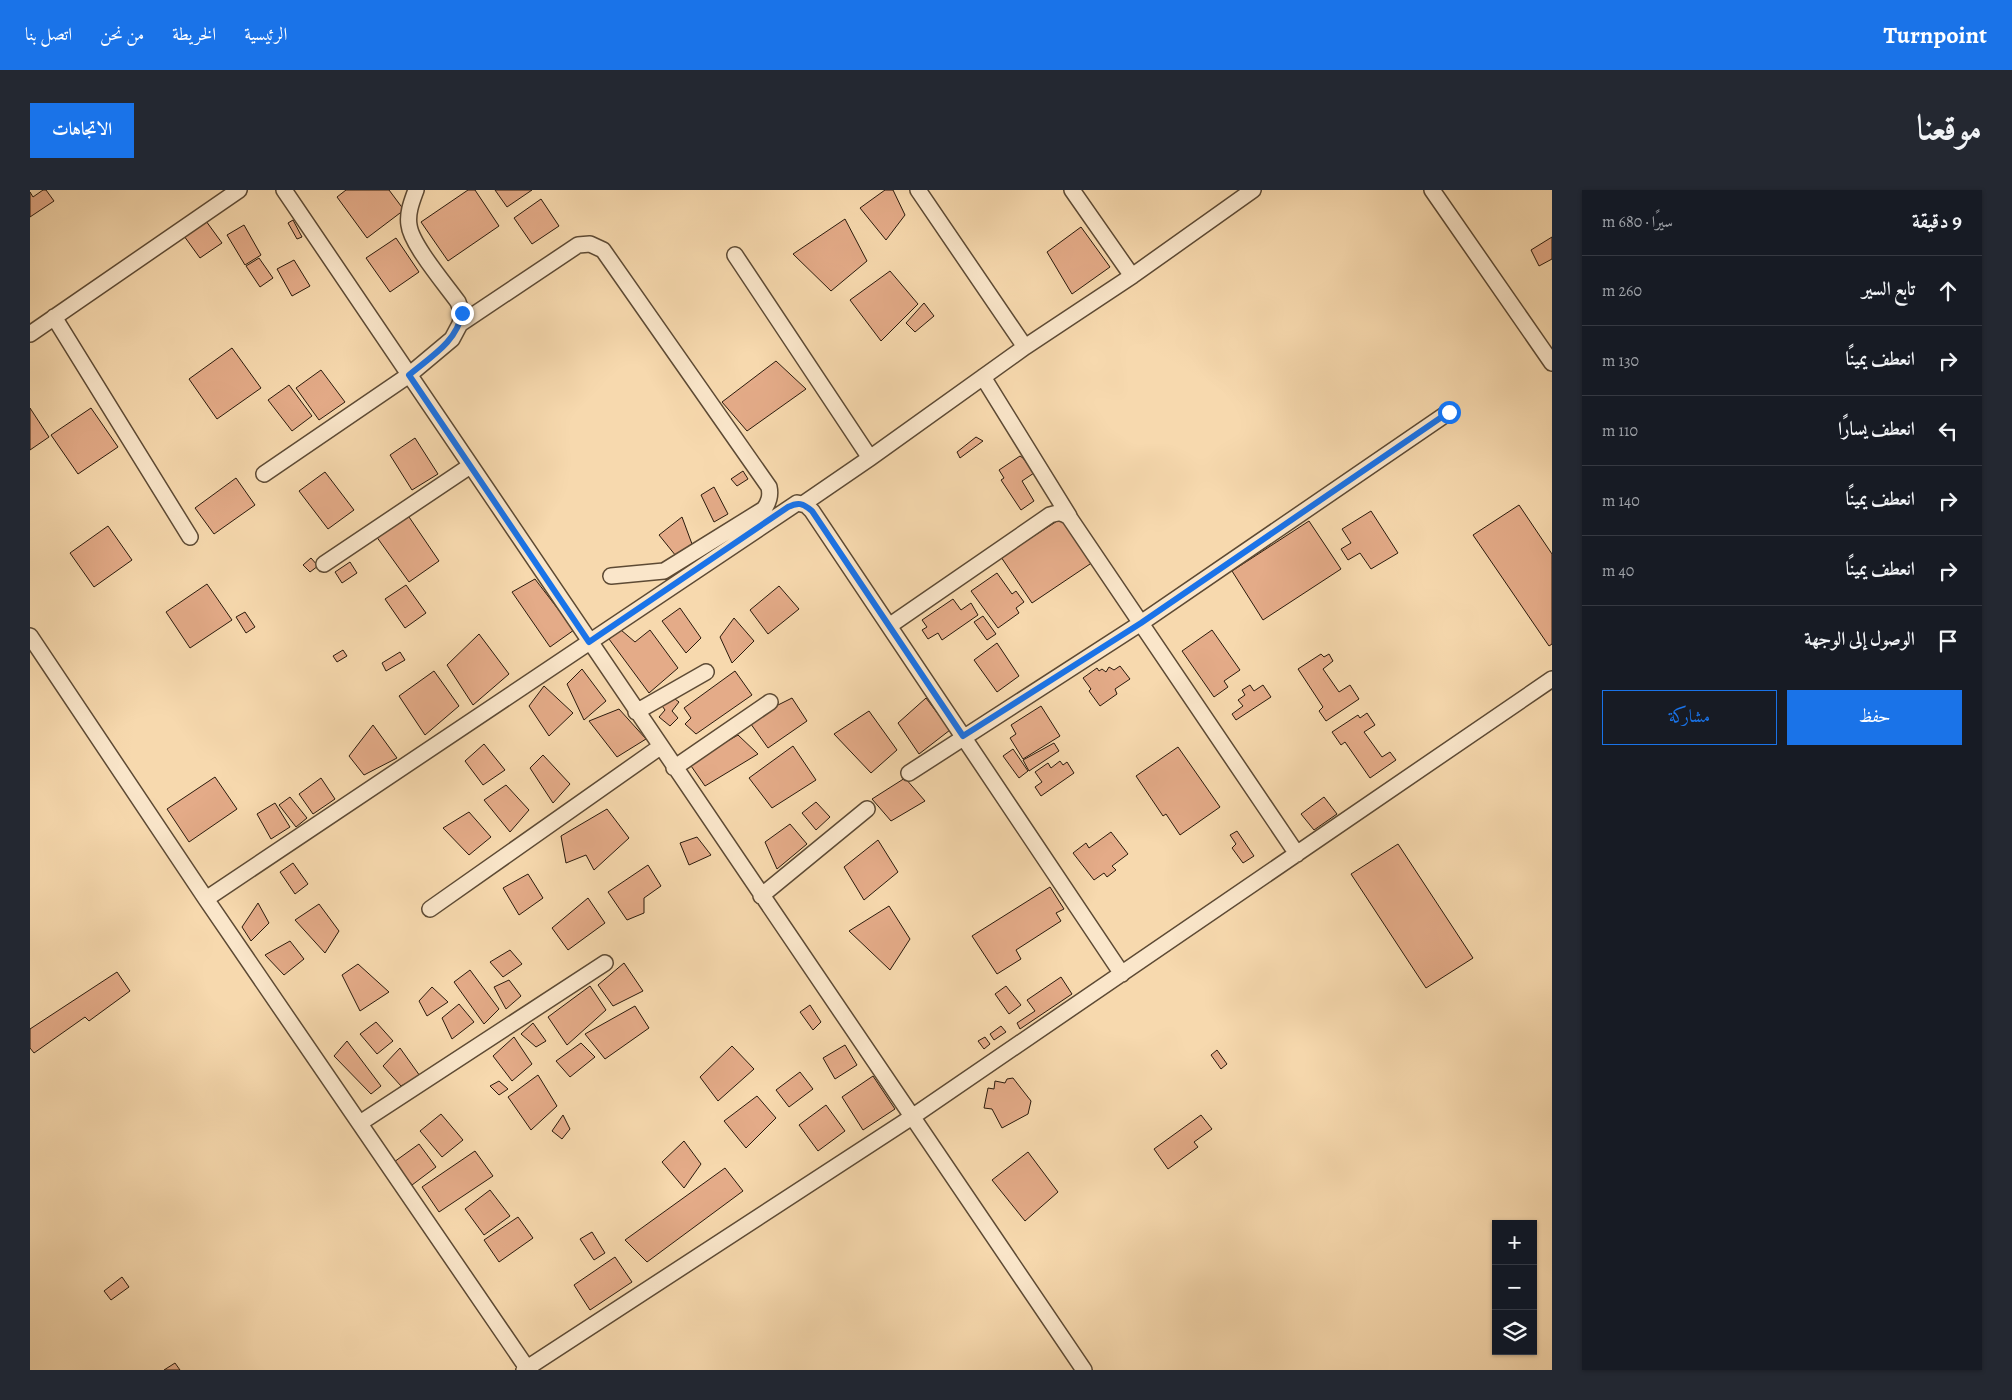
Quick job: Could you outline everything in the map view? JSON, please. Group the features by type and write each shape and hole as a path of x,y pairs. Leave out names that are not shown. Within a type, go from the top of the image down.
{"street":[{"path":"30,334 239,190"},
{"path":"284,190 636,712 1084,1370"},
{"path":"264,474 409,375 452,339 460,324 462,313 458,302 413,239 409,226 409,214 416,190"},
{"path":"918,190 1025,347"},
{"path":"1072,190 1132,276"},
{"path":"1432,190 1552,363"},
{"path":"803,504 1025,347 1132,276 1247,192"},
{"path":"460,324 578,245 590,244 603,250 770,487 769,502 764,509 664,571 611,576"},
{"path":"735,255 870,458"},
{"path":"54,318 190,538"},
{"path":"983,377 1069,516 1298,854"},
{"path":"908,773 1141,623 1449,412"},
{"path":"324,564 470,466"},
{"path":"206,899 788,507 797,503 803,504 812,511 1122,974"},
{"path":"888,626 1050,514 1058,512 1069,516"},
{"path":"30,636 206,899 526,1369 912,1117 1552,678"},
{"path":"636,712 706,672"},
{"path":"674,768 770,702"},
{"path":"430,909 660,747"},
{"path":"761,896 867,809"},
{"path":"360,1123 605,962"}],"building":[{"path":"46,190 54,201 30,217 30,192 33,197"},
{"path":"346,190 389,190 404,210 367,238 337,197"},
{"path":"468,190 475,190 499,226 448,261 421,222"},
{"path":"495,190 532,190 507,207"},
{"path":"885,190 893,190 905,215 886,240 860,208"},
{"path":"541,199 559,226 532,244 514,218"},
{"path":"845,219 867,261 831,291 793,254"},
{"path":"293,220 302,237 297,239 288,223"},
{"path":"206,221 222,243 200,258 184,236"},
{"path":"244,225 261,255 245,265 227,235"},
{"path":"1081,227 1110,267 1072,294 1047,252"},
{"path":"1552,237 1552,259 1539,266 1531,250"},
{"path":"396,238 419,272 390,292 366,258"},
{"path":"259,258 273,278 260,287 246,266"},
{"path":"294,260 310,286 292,296 277,269"},
{"path":"890,271 918,304 881,341 850,300"},
{"path":"924,303 934,316 915,332 906,323"},
{"path":"232,348 261,388 217,419 189,379"},
{"path":"776,361 806,389 747,431 722,402"},
{"path":"321,370 345,402 319,420 296,388"},
{"path":"289,385 312,416 292,431 268,400"},
{"path":"30,408 49,437 30,450"},
{"path":"91,408 118,447 78,474 51,435"},
{"path":"976,437 983,441 960,458 957,452"},
{"path":"415,438 438,474 412,490 390,455"},
{"path":"1020,456 1034,473 1022,481 1034,501 1021,510 1001,480 1004,478 999,470"},
{"path":"743,471 748,479 737,486 731,479"},
{"path":"325,472 354,510 328,529 299,491"},
{"path":"236,478 255,505 214,534 195,508"},
{"path":"714,487 728,514 714,522 701,495"},
{"path":"1519,505 1552,554 1552,644 1549,646 1473,535"},
{"path":"1371,511 1398,553 1371,569 1360,553 1348,560 1341,549 1351,543 1342,529"},
{"path":"407,514 439,561 409,582 376,536"},
{"path":"1065,516 1096,560 1032,603 1001,557"},
{"path":"682,517 692,544 676,556 659,535"},
{"path":"1309,521 1341,569 1263,620 1232,571"},
{"path":"108,526 132,560 94,587 70,553"},
{"path":"311,558 318,566 310,572 303,565"},
{"path":"350,562 357,573 342,583 335,572"},
{"path":"997,573 1012,594 1016,591 1024,602 1016,608 1019,613 998,628 971,591"},
{"path":"535,579 574,630 550,647 512,592"},
{"path":"207,584 232,620 190,648 166,612"},
{"path":"406,585 426,613 405,628 385,599"},
{"path":"779,586 799,609 768,634 750,610"},
{"path":"953,599 961,610 971,603 978,615 942,640 938,633 928,639 922,630 927,627 922,620"},
{"path":"680,608 701,638 686,653 662,621"},
{"path":"245,612 255,627 246,633 236,617"},
{"path":"983,616 996,634 987,640 974,622"},
{"path":"734,618 754,641 732,663 720,637"},
{"path":"621,630 635,642 650,630 678,668 649,693 609,639"},
{"path":"1212,630 1240,670 1224,681 1228,687 1214,697 1182,651"},
{"path":"479,634 509,674 473,705 447,665"},
{"path":"997,643 1019,676 997,692 974,660"},
{"path":"343,650 347,656 337,662 333,656"},
{"path":"400,652 405,660 386,671 382,663"},
{"path":"1321,654 1324,657 1329,654 1333,661 1323,669 1339,692 1350,685 1359,699 1326,721 1319,711 1323,707 1298,669"},
{"path":"1120,666 1130,679 1115,689 1117,694 1100,706 1089,691 1091,689 1083,678 1097,668 1099,671 1102,669 1106,672 1109,667 1114,670"},
{"path":"582,669 606,701 584,720 567,684"},
{"path":"434,671 459,706 425,735 399,696"},
{"path":"735,671 752,695 696,734 685,724 691,718 684,708"},
{"path":"1250,685 1254,691 1263,685 1271,697 1236,720 1232,714 1243,706 1238,700 1245,695 1242,690"},
{"path":"544,686 573,713 549,736 529,706"},
{"path":"671,696 679,702 672,711 678,718 670,726 659,717 665,710 660,703"},
{"path":"792,698 807,721 768,748 748,720"},
{"path":"926,698 950,730 919,754 898,723"},
{"path":"1041,706 1060,736 1023,759 1010,738 1016,734 1011,725"},
{"path":"619,709 646,739 617,757 589,721"},
{"path":"869,711 897,750 871,773 834,734"},
{"path":"1367,713 1375,725 1364,732 1382,757 1390,752 1396,760 1370,778 1345,742 1341,745 1332,732 1358,715 1360,718"},
{"path":"373,725 397,758 364,775 349,756"},
{"path":"738,735 758,754 705,786 689,763"},
{"path":"1054,743 1059,751 1029,771 1023,760"},
{"path":"484,744 505,770 483,785 465,761"},
{"path":"793,746 816,780 772,808 749,778"},
{"path":"1178,747 1220,807 1180,835 1166,814 1163,816 1136,776"},
{"path":"1013,749 1028,771 1019,778 1003,756"},
{"path":"543,755 570,784 553,803 530,768"},
{"path":"1060,761 1063,765 1067,762 1074,773 1041,796 1035,787 1042,782 1035,772 1048,763 1051,768"},
{"path":"215,777 237,809 189,842 167,809"},
{"path":"321,778 335,799 313,814 299,794"},
{"path":"905,778 925,801 891,821 872,799"},
{"path":"506,785 529,810 510,832 484,800"},
{"path":"290,797 307,818 296,827 279,805"},
{"path":"1324,797 1337,814 1314,830 1301,814"},
{"path":"816,802 830,817 816,830 802,813"},
{"path":"275,803 290,827 271,839 257,814"},
{"path":"607,809 629,838 594,870 586,855 566,863 561,836"},
{"path":"469,812 491,837 469,855 443,828"},
{"path":"790,824 807,844 777,869 765,842"},
{"path":"1237,831 1254,856 1243,863 1232,848 1236,844 1230,835"},
{"path":"1111,832 1128,854 1112,866 1116,870 1107,877 1104,873 1094,880 1073,853 1086,843 1089,848"},
{"path":"697,837 711,855 689,865 680,843"},
{"path":"878,840 898,872 864,900 844,867"},
{"path":"1398,844 1473,958 1426,988 1351,874"},
{"path":"293,863 308,884 295,894 280,872"},
{"path":"648,865 661,886 644,898 644,913 627,920 608,892"},
{"path":"528,874 543,898 519,915 503,888"},
{"path":"1050,887 1064,909 1056,913 1061,921 1016,950 1021,959 997,974 972,936"},
{"path":"588,898 605,923 568,950 552,928"},
{"path":"258,903 269,923 251,941 242,927"},
{"path":"319,904 339,931 325,953 295,920"},
{"path":"889,906 910,939 890,970 849,931"},
{"path":"290,941 304,959 284,975 265,955"},
{"path":"510,950 522,964 503,977 490,962"},
{"path":"624,963 643,991 613,1006 598,985"},
{"path":"358,964 389,992 360,1011 342,975"},
{"path":"470,970 499,1009 484,1024 454,982"},
{"path":"117,972 130,991 89,1021 85,1017 34,1053 30,1048 30,1029"},
{"path":"1061,977 1072,994 1020,1029 1017,1023 1035,1011 1027,1000"},
{"path":"509,980 521,996 506,1009 494,987"},
{"path":"590,986 606,1010 567,1045 548,1017"},
{"path":"1006,986 1021,1005 1009,1014 995,994"},
{"path":"432,987 448,1002 427,1016 419,1001"},
{"path":"459,1004 474,1022 452,1039 442,1018"},
{"path":"810,1005 821,1022 813,1030 800,1012"},
{"path":"635,1006 649,1028 605,1059 585,1034"},
{"path":"376,1022 393,1041 377,1054 360,1034"},
{"path":"533,1023 546,1041 536,1047 521,1034"},
{"path":"1001,1026 1006,1032 994,1040 990,1034"},
{"path":"514,1037 532,1064 512,1081 493,1056"},
{"path":"985,1037 990,1044 984,1049 978,1041"},
{"path":"347,1041 381,1086 371,1094 334,1056"},
{"path":"581,1043 595,1057 570,1077 556,1061"},
{"path":"845,1045 857,1065 835,1079 823,1058"},
{"path":"732,1046 754,1069 718,1101 700,1077"},
{"path":"400,1048 420,1076 401,1086 383,1066"},
{"path":"1217,1050 1227,1064 1221,1069 1211,1055"},
{"path":"800,1072 813,1089 789,1107 776,1090"},
{"path":"538,1075 557,1106 531,1130 508,1097"},
{"path":"873,1076 895,1109 863,1130 842,1097"},
{"path":"1013,1078 1031,1101 1028,1114 1002,1128 992,1109 984,1108 988,1088 994,1089 995,1081 1005,1083 1007,1079"},
{"path":"499,1081 508,1089 499,1095 490,1086"},
{"path":"757,1096 776,1118 746,1148 724,1121"},
{"path":"826,1105 845,1131 818,1151 799,1125"},
{"path":"441,1114 463,1140 442,1157 420,1131"},
{"path":"563,1115 570,1129 562,1139 552,1131"},
{"path":"1201,1115 1212,1129 1194,1142 1198,1147 1168,1169 1154,1149"},
{"path":"684,1141 701,1164 684,1188 662,1162"},
{"path":"419,1144 436,1167 412,1185 394,1162"},
{"path":"475,1151 493,1176 439,1212 422,1187"},
{"path":"1028,1152 1058,1192 1025,1221 992,1180"},
{"path":"725,1168 743,1191 647,1262 625,1240"},
{"path":"490,1190 510,1216 484,1235 465,1209"},
{"path":"518,1217 533,1238 499,1262 484,1240"},
{"path":"592,1232 605,1253 594,1260 580,1239"},
{"path":"615,1257 632,1282 590,1310 574,1285"},
{"path":"122,1277 129,1287 111,1300 104,1291"},
{"path":"175,1363 180,1370 164,1370"}],"route":[{"path":"462,313 460,324 452,339 409,375 589,642 788,507 797,503 803,504 812,511 963,736 1141,623 1449,412"}]}
